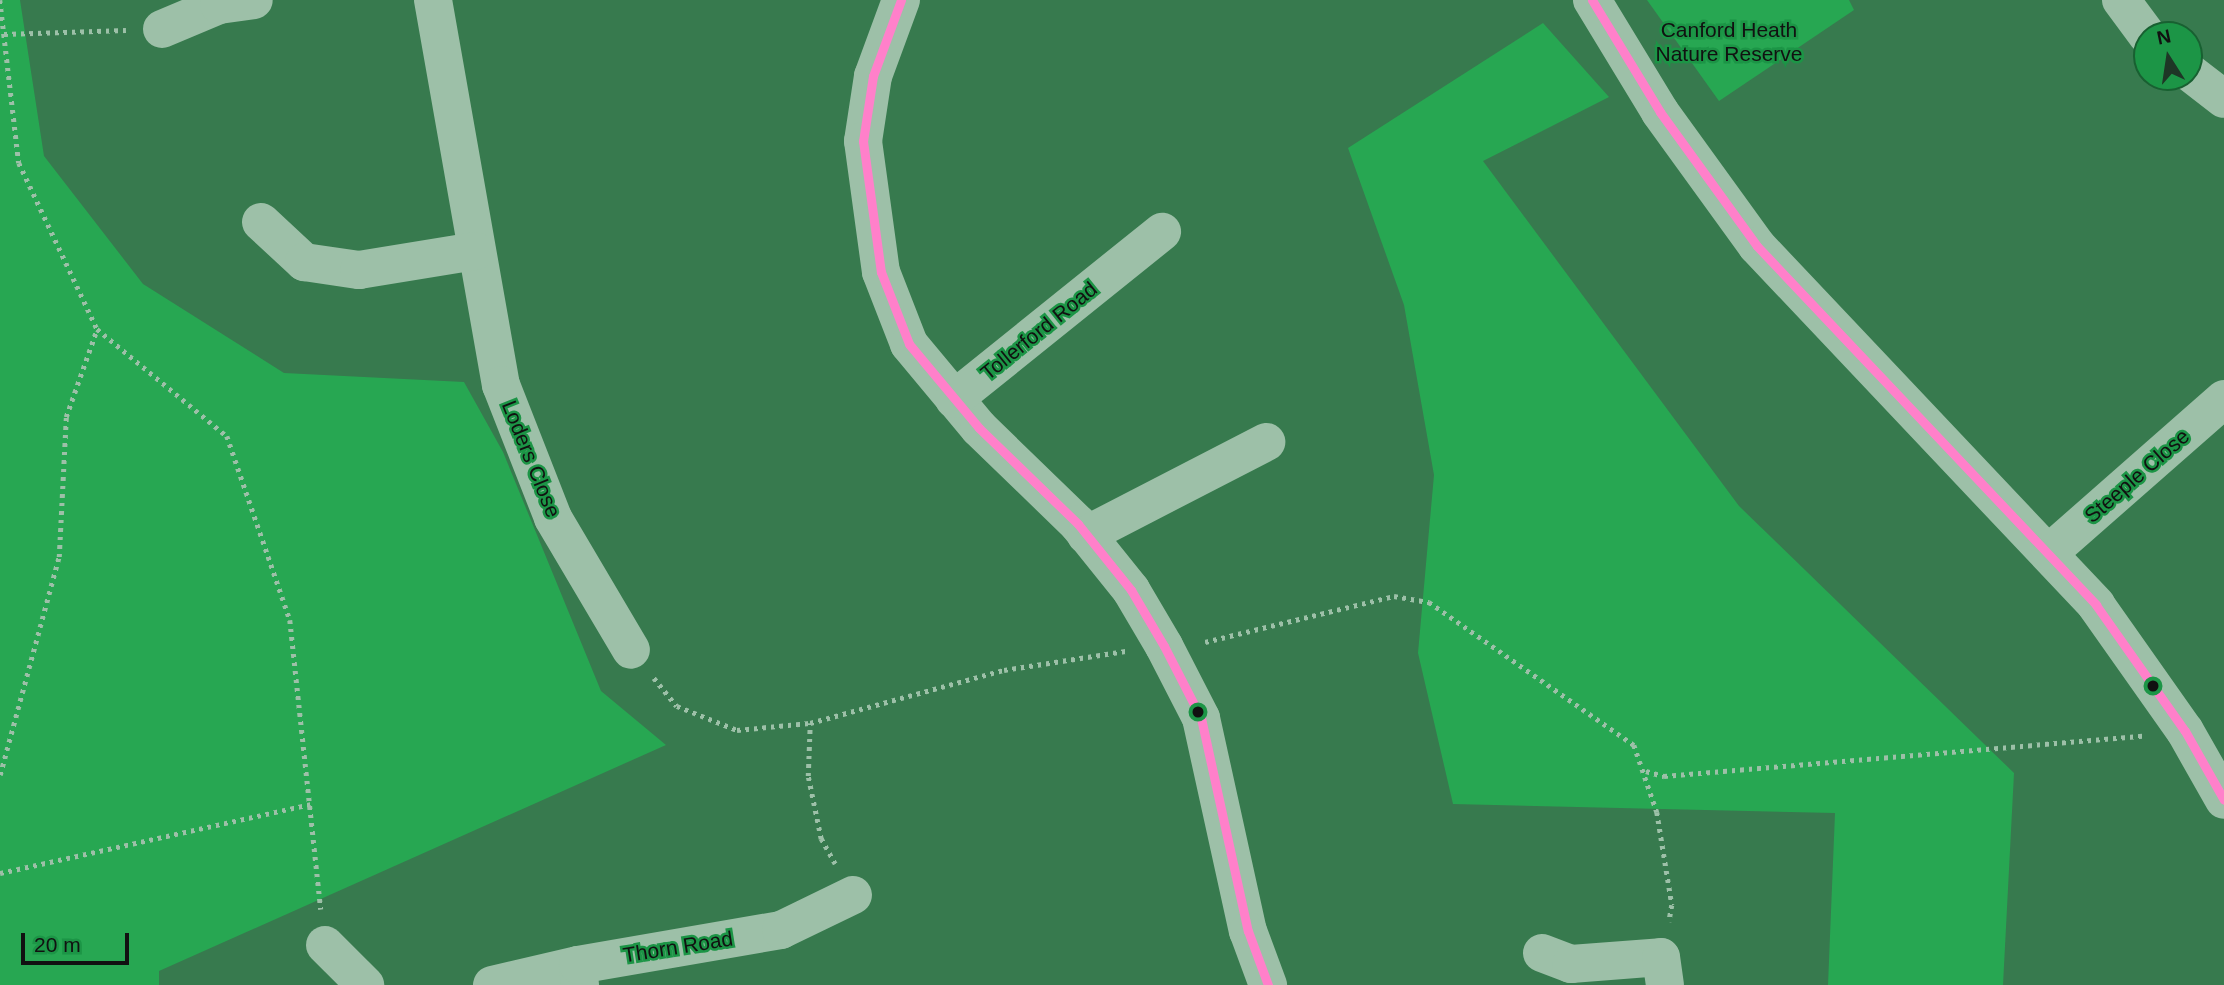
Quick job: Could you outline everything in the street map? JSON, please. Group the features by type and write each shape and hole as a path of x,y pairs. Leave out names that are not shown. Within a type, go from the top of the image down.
{"street":[{"path":"162,29 219,5 254,0"},
{"name":"Loders Close","path":"433,0 475,251 501,385 553,518 631,650"},
{"path":"901,0 873,76 863,141 868,210 881,272 909,344 954,399 1086,535 1132,590 1166,650 1201,718 1248,931 1268,985"},
{"path":"1592,0 1660,112 1758,246 1840,341 2050,552 2096,605 2185,731 2224,800"},
{"path":"2121,0 2137,21"},
{"path":"2203,83 2224,99"},
{"path":"261,222 304,262 359,270 475,251"},
{"name":"Tollerford Road","path":"954,399 1162,232"},
{"name":"Steeple Close","path":"2050,552 2224,399"},
{"path":"1086,535 1266,442"},
{"name":"Thorn Road","path":"492,985 579,975 782,930 853,895"},
{"path":"325,944 365,985"},
{"path":"1542,953 1571,964 1663,971"}],"path":[{"path":"0,0 19,163 97,329 227,436 290,620 325,944"},
{"path":"4,34 162,29"},
{"path":"0,775 59,557 66,417 97,329"},
{"path":"631,650 677,706 737,730 810,723 1004,670 1166,650 1394,596 1429,602 1618,731 1634,745 1645,770 1672,905 1663,971"},
{"path":"810,723 808,776 821,839 853,895"},
{"path":"1645,770 1664,776 2185,731"},
{"path":"0,873 310,804"}],"green space":[{"path":"0,0 20,0 44,156 143,284 284,373 464,382 503,452 601,691 666,745 159,971 159,985 0,985"},
{"name":"Canford Heath Nature Reserve","path":"1647,0 1849,0 1854,10 1719,101"},
{"path":"1543,23 1609,97 1483,161 1739,506 2014,773 2003,985 1828,985 1835,813 1453,804 1418,653 1434,475 1404,305 1348,148"}],"transit line":[{"path":"901,0 873,76 863,141 881,272 909,344 979,428 1078,524 1131,590 1164,646 1201,718 1248,931 1268,985"},
{"path":"1592,0 1660,112 1757,246 2096,605 2185,731 2224,800"}]}
